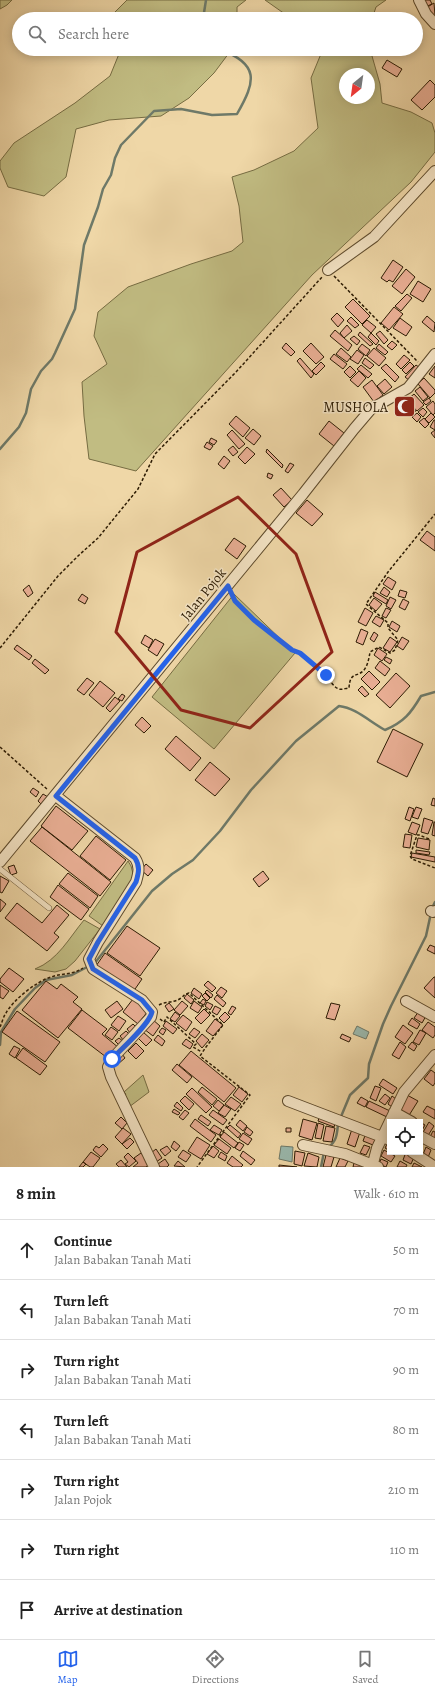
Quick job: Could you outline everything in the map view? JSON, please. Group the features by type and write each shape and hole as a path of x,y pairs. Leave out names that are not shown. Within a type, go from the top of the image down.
{"street":[{"path":"419,0 426,14 435,24"},
{"path":"328,270 374,237 435,171"},
{"name":"Jalan Pojok","path":"0,862 228,586 362,419 377,405 408,388 435,354"},
{"path":"56,796 135,858 138,863 139,874 136,882 93,950 89,959 93,969 142,1000 152,1012 151,1017 112,1059 108,1067 111,1077 154,1167"},
{"path":"406,1001 435,1017"},
{"path":"304,1145 345,1154 374,1166 386,1138 394,1112 408,1085 433,1061"},
{"path":"288,1101 386,1138"},
{"path":"394,1112 407,1119"},
{"path":"423,1138 435,1144"},
{"path":"417,1155 435,1167"}],"lane":[{"path":"0,868 49,908"}],"path":[{"path":"0,648 58,576 98,538 138,489 155,454 236,372 328,270 424,368"},
{"path":"228,586 235,601 254,620 326,675 334,686 341,689 349,688 349,681 353,676 362,672 367,666 370,652 379,647 390,653 395,650 398,640 388,628 388,623 366,604 388,572 435,514"},
{"path":"0,747 56,796"},
{"path":"429,839 417,835 410,856 412,859 435,868"},
{"path":"0,1027 6,1013 20,997 35,985 50,977 77,972 90,964"},
{"path":"197,1167 250,1095 200,1056 223,1025 188,992 185,993 180,999 166,1002 152,1012 164,1022 167,1017 196,1044 193,1047 202,1052"}],"highlighted area":[{"path":"238,497 296,554 332,652 250,728 181,710 116,632 137,552"}],"shaded area":[{"path":"0,0 12,0 0,9"},
{"path":"127,0 246,0 237,7 237,12 115,12"},
{"path":"265,0 386,0 376,7 374,12 282,12"},
{"path":"118,56 227,56 214,73 189,98 161,116 109,120 76,129 66,177 44,196 8,187 0,168 0,161 14,143 75,103 110,76"},
{"path":"320,56 372,56 380,84 382,103 411,112 432,123 435,133 435,152 411,182 312,275 136,471 89,459 82,382 107,364 94,336 98,312 128,287 232,251 243,242 239,206 232,177 254,170 294,151 318,128 311,78"},
{"path":"234,594 295,653 214,749 152,697"},
{"path":"128,861 135,881 103,926 89,916"},
{"path":"84,920 100,929 75,961 66,969 55,972 35,969 43,965 57,954"},
{"path":"357,1026 369,1032 366,1039 353,1034"},
{"path":"143,1075 149,1092 129,1107 124,1097 126,1094 124,1092"},
{"path":"281,1146 293,1147 292,1162 279,1159"}],"building":[{"path":"421,0 430,0 432,4 425,7"},
{"path":"434,3 435,16 432,18 426,8"},
{"path":"387,60 402,69 397,77 382,68"},
{"path":"430,80 435,85 435,97 422,110 411,100"},
{"path":"393,260 403,267 393,282 389,280 387,282 381,278"},
{"path":"406,269 415,277 402,294 392,286"},
{"path":"418,281 431,289 423,302 410,294"},
{"path":"407,294 412,298 401,311 395,306"},
{"path":"353,299 370,316 362,324 345,307"},
{"path":"394,307 403,314 389,330 381,323"},
{"path":"337,313 344,320 338,327 331,319"},
{"path":"427,316 435,323 434,332 422,322"},
{"path":"351,317 359,325 355,328 347,321"},
{"path":"400,318 412,327 406,336 393,328"},
{"path":"367,320 376,327 371,333 362,325"},
{"path":"347,325 352,331 344,338 340,333"},
{"path":"335,330 352,345 348,351 330,336"},
{"path":"380,331 388,340 384,344 376,334"},
{"path":"360,332 373,344 370,346 358,335"},
{"path":"371,333 379,341 376,345 368,337"},
{"path":"354,336 360,341 357,345 350,339"},
{"path":"392,341 397,345 392,350 387,346"},
{"path":"286,343 295,352 291,356 282,348"},
{"path":"311,343 324,357 316,364 303,351"},
{"path":"362,344 370,350 366,356 358,349"},
{"path":"379,344 388,352 385,355 376,348"},
{"path":"341,348 351,357 347,362 336,354"},
{"path":"374,348 386,358 379,366 367,356"},
{"path":"357,350 364,355 358,364 350,359"},
{"path":"334,354 347,364 343,369 330,359"},
{"path":"404,355 410,360 401,369 396,364"},
{"path":"300,358 314,374 311,378 297,361"},
{"path":"365,358 374,365 370,369 362,363"},
{"path":"321,362 325,366 316,375 312,371"},
{"path":"410,362 414,366 406,374 402,370"},
{"path":"386,364 399,377 395,382 381,368"},
{"path":"361,365 372,374 368,378 357,369"},
{"path":"416,365 420,368 410,381 405,377"},
{"path":"350,366 356,372 350,378 344,372"},
{"path":"435,366 435,378 429,374"},
{"path":"359,371 366,378 358,387 350,380"},
{"path":"424,378 435,390 435,393 430,398 418,384"},
{"path":"385,379 392,387 384,394 377,386"},
{"path":"372,380 383,395 374,402 363,387"},
{"path":"420,387 428,397 423,401 415,391"},
{"path":"414,394 424,405 417,411 407,400"},
{"path":"429,398 431,401 426,405 423,402"},
{"path":"433,401 435,404 435,413 433,415 426,407"},
{"name":"MUSHOLA","path":"404,404 408,407 404,411 401,408"},
{"path":"411,406 416,411 411,415 407,411"},
{"path":"423,408 427,412 423,417 418,412"},
{"path":"417,413 421,417 417,422 412,417"},
{"path":"431,413 435,417 429,423 425,419"},
{"path":"236,416 250,428 243,437 229,424"},
{"path":"424,418 429,424 425,428 419,422"},
{"path":"435,420 435,430 430,427"},
{"path":"329,421 344,433 334,446 319,434"},
{"path":"253,429 261,436 254,445 245,438"},
{"path":"232,430 245,444 239,449 227,435"},
{"path":"435,430 435,438 431,433"},
{"path":"211,438 217,441 214,445 209,442"},
{"path":"207,442 213,446 210,450 204,447"},
{"path":"233,446 238,452 233,456 228,450"},
{"path":"247,447 255,454 245,464 238,457"},
{"path":"267,449 283,465 282,468 266,452"},
{"path":"224,456 230,461 224,469 218,464"},
{"path":"290,463 294,465 288,473 285,471"},
{"path":"268,473 273,475 271,479 267,477"},
{"path":"281,488 292,500 284,507 273,495"},
{"path":"307,500 323,514 312,526 296,513"},
{"path":"427,531 435,537 435,551 420,540"},
{"path":"234,538 246,546 237,559 225,550"},
{"path":"388,577 396,582 392,590 383,584"},
{"path":"29,585 33,593 28,597 23,590"},
{"path":"384,587 390,592 387,597 380,593"},
{"path":"400,590 407,592 405,598 398,596"},
{"path":"375,592 388,600 386,604 373,596"},
{"path":"82,594 88,598 85,604 78,600"},
{"path":"390,597 396,600 391,609 386,606"},
{"path":"374,598 382,604 376,611 369,605"},
{"path":"403,599 409,602 405,610 399,607"},
{"path":"365,608 373,613 366,626 358,622"},
{"path":"386,608 391,610 386,618 382,616"},
{"path":"376,616 384,620 380,627 372,622"},
{"path":"392,621 400,626 397,632 389,627"},
{"path":"361,629 368,632 363,645 356,642"},
{"path":"374,632 378,635 374,642 370,639"},
{"path":"145,635 153,640 149,648 141,643"},
{"path":"390,637 397,642 390,652 383,648"},
{"path":"402,637 409,641 403,650 397,646"},
{"path":"155,639 164,644 157,656 148,650"},
{"path":"17,645 32,656 29,660 14,649"},
{"path":"378,648 387,654 382,661 374,655"},
{"path":"386,657 392,660 390,664 384,660"},
{"path":"35,659 49,670 45,674 32,663"},
{"path":"380,661 390,669 385,676 375,668"},
{"path":"369,671 380,682 372,690 361,679"},
{"path":"396,673 410,686 390,708 376,695"},
{"path":"87,678 94,683 84,695 77,690"},
{"path":"100,681 115,693 103,707 89,695"},
{"path":"362,686 369,694 365,697 358,690"},
{"path":"122,694 125,696 122,701 118,699"},
{"path":"115,697 120,701 110,712 106,708"},
{"path":"142,717 151,726 144,733 135,725"},
{"path":"393,729 423,744 407,777 377,762"},
{"path":"176,736 201,758 190,771 165,749"},
{"path":"210,762 230,779 215,796 195,780"},
{"path":"33,788 39,792 36,797 30,792"},
{"path":"43,794 48,797 42,805 38,801"},
{"path":"433,798 435,799 435,806 431,805"},
{"path":"56,806 88,831 72,850 41,826"},
{"path":"409,807 414,809 410,821 405,819"},
{"path":"416,807 422,809 418,819 412,817"},
{"path":"424,818 433,821 428,834 421,832"},
{"path":"412,822 420,825 416,835 408,832"},
{"path":"435,822 435,836 432,835"},
{"path":"42,827 111,882 100,896 30,841"},
{"path":"405,834 412,835 410,848 403,847"},
{"path":"96,836 126,860 110,880 80,856"},
{"path":"418,838 430,840 429,850 416,847"},
{"path":"416,850 430,852 429,855 416,853"},
{"path":"412,853 435,857 435,862 411,857"},
{"path":"146,864 153,870 148,876 141,870"},
{"path":"14,865 17,873 11,875 8,867"},
{"path":"263,871 269,879 259,887 253,879"},
{"path":"68,873 98,896 90,908 59,884"},
{"path":"0,876 9,881 2,893 0,892"},
{"path":"58,885 89,909 81,920 50,897"},
{"path":"0,899 6,904 0,912"},
{"path":"17,903 42,923 57,905 69,915 54,933 59,937 47,951 5,918"},
{"path":"127,926 160,948 140,976 107,953"},
{"path":"430,945 435,947 435,954 427,950"},
{"path":"105,953 142,979 133,992 96,966"},
{"path":"9,968 24,979 13,992 0,982 0,979"},
{"path":"435,977 435,998 424,988"},
{"path":"46,981 57,989 61,984 78,997 73,1002 82,1009 58,1038 22,1010"},
{"path":"208,981 216,988 212,992 204,985"},
{"path":"0,985 9,991 3,999 0,997"},
{"path":"221,987 227,991 222,998 216,993"},
{"path":"194,988 202,994 199,999 191,993"},
{"path":"207,990 213,995 211,998 205,992"},
{"path":"205,993 210,998 207,1001 202,996"},
{"path":"187,994 194,1000 191,1004 184,998"},
{"path":"217,995 226,1003 223,1007 214,999"},
{"path":"133,999 148,1011 138,1024 123,1012"},
{"path":"203,999 206,1001 204,1005 200,1003"},
{"path":"117,1001 123,1009 111,1018 105,1010"},
{"path":"182,1001 188,1006 180,1015 174,1010"},
{"path":"194,1001 202,1007 198,1013 190,1008"},
{"path":"207,1002 213,1005 210,1010 205,1006"},
{"path":"169,1003 174,1009 169,1012 165,1006"},
{"path":"331,1003 340,1005 335,1020 326,1018"},
{"path":"215,1006 221,1009 217,1015 212,1012"},
{"path":"232,1006 236,1008 231,1015 228,1013"},
{"path":"204,1009 210,1015 201,1024 195,1018"},
{"path":"82,1010 107,1029 102,1034 119,1048 110,1060 68,1028"},
{"path":"17,1011 60,1042 45,1062 2,1032"},
{"path":"419,1011 426,1016 422,1023 414,1018"},
{"path":"175,1012 180,1016 175,1022 170,1019"},
{"path":"225,1012 230,1017 224,1023 219,1018"},
{"path":"183,1015 192,1022 186,1031 176,1023"},
{"path":"118,1016 126,1021 119,1031 111,1025"},
{"path":"412,1018 420,1024 417,1029 408,1024"},
{"path":"152,1019 160,1026 153,1036 144,1029"},
{"path":"215,1019 223,1025 213,1036 206,1031"},
{"path":"166,1021 177,1029 173,1034 163,1026"},
{"path":"428,1022 435,1027 435,1035 433,1038 422,1030"},
{"path":"133,1024 137,1028 131,1034 127,1029"},
{"path":"403,1025 413,1033 405,1044 395,1037"},
{"path":"111,1027 118,1032 112,1040 105,1035"},
{"path":"162,1028 166,1030 163,1035 159,1032"},
{"path":"194,1028 200,1032 195,1038 189,1034"},
{"path":"420,1030 426,1033 419,1045 413,1042"},
{"path":"126,1031 130,1035 124,1041 120,1036"},
{"path":"143,1032 152,1040 146,1046 138,1038"},
{"path":"202,1034 209,1040 202,1048 196,1041"},
{"path":"342,1034 351,1038 349,1042 340,1038"},
{"path":"158,1035 165,1041 162,1046 154,1040"},
{"path":"119,1038 124,1042 120,1046 115,1041"},
{"path":"186,1039 193,1044 190,1049 182,1044"},
{"path":"400,1042 406,1047 399,1059 392,1055"},
{"path":"412,1042 417,1046 414,1051 408,1047"},
{"path":"136,1043 144,1051 136,1059 128,1051"},
{"path":"14,1046 20,1049 15,1058 9,1054"},
{"path":"23,1048 47,1066 40,1075 16,1058"},
{"path":"191,1051 236,1088 224,1102 179,1065"},
{"path":"122,1054 125,1058 118,1064 115,1061"},
{"path":"177,1064 192,1077 187,1083 172,1070"},
{"path":"431,1070 435,1073 435,1083 433,1086 424,1079"},
{"path":"383,1079 397,1088 393,1094 379,1085"},
{"path":"375,1086 381,1088 376,1101 370,1098"},
{"path":"202,1087 217,1099 212,1105 198,1092"},
{"path":"239,1087 248,1094 242,1102 233,1095"},
{"path":"192,1088 212,1107 206,1113 186,1094"},
{"path":"385,1094 390,1098 385,1105 379,1101"},
{"path":"407,1095 418,1101 408,1117 398,1110"},
{"path":"185,1096 194,1104 189,1110 180,1101"},
{"path":"392,1096 396,1099 392,1107 388,1104"},
{"path":"231,1097 241,1104 235,1111 225,1104"},
{"path":"361,1097 368,1101 365,1107 357,1103"},
{"path":"218,1100 224,1105 219,1111 213,1106"},
{"path":"369,1101 390,1111 387,1117 366,1107"},
{"path":"177,1102 183,1108 181,1111 174,1106"},
{"path":"224,1105 231,1109 225,1117 218,1113"},
{"path":"427,1106 435,1110 435,1119 423,1112"},
{"path":"174,1109 180,1113 178,1115 172,1112"},
{"path":"185,1110 189,1113 183,1120 179,1117"},
{"path":"213,1110 227,1120 223,1125 209,1115"},
{"path":"201,1115 211,1122 208,1126 198,1119"},
{"path":"320,1115 336,1121 334,1127 318,1121"},
{"path":"121,1117 127,1123 122,1129 115,1123"},
{"path":"195,1119 216,1135 211,1142 190,1126"},
{"path":"303,1119 317,1123 312,1140 299,1136"},
{"path":"240,1120 247,1126 243,1131 236,1125"},
{"path":"429,1122 434,1126 427,1137 423,1135"},
{"path":"318,1123 324,1125 321,1139 315,1138"},
{"path":"214,1125 222,1130 219,1135 210,1130"},
{"path":"230,1125 241,1134 238,1138 227,1128"},
{"path":"326,1126 335,1128 332,1142 323,1141"},
{"path":"353,1126 361,1129 355,1147 347,1144"},
{"path":"247,1127 253,1132 250,1136 244,1132"},
{"path":"123,1128 131,1134 122,1144 115,1137"},
{"path":"286,1128 291,1128 291,1132 286,1132"},
{"path":"433,1131 435,1132 435,1141 429,1139"},
{"path":"224,1132 238,1143 234,1148 220,1137"},
{"path":"243,1133 252,1139 248,1145 239,1139"},
{"path":"366,1133 376,1137 373,1145 363,1141"},
{"path":"197,1137 210,1145 201,1159 188,1151"},
{"path":"130,1138 134,1142 127,1149 122,1144"},
{"path":"219,1139 231,1148 227,1154 214,1145"},
{"path":"174,1141 180,1146 176,1151 171,1147"},
{"path":"239,1142 244,1145 240,1151 235,1148"},
{"path":"103,1144 108,1149 101,1157 93,1150 96,1146 99,1148"},
{"path":"364,1145 370,1147 366,1155 360,1153"},
{"path":"167,1146 171,1151 165,1156 160,1150"},
{"path":"213,1146 219,1151 214,1158 207,1154"},
{"path":"426,1147 431,1150 427,1160 422,1157"},
{"path":"156,1149 162,1158 156,1162 151,1153"},
{"path":"183,1150 191,1155 186,1162 178,1157"},
{"path":"384,1150 387,1152 387,1155 395,1156 391,1162 381,1156"},
{"path":"243,1151 255,1160 251,1165 240,1156"},
{"path":"295,1151 305,1153 302,1166 294,1164"},
{"path":"91,1152 100,1158 93,1167 90,1167 83,1162"},
{"path":"221,1152 227,1156 225,1161 218,1157"},
{"path":"128,1153 136,1161 129,1167 125,1164 128,1162 124,1157"},
{"path":"141,1153 150,1164 146,1167 133,1167 138,1163 134,1158"},
{"path":"308,1153 319,1157 317,1167 304,1166"},
{"path":"326,1155 334,1157 331,1167 323,1167"},
{"path":"405,1155 415,1155 411,1164 403,1160"},
{"path":"232,1156 243,1165 241,1167 233,1167 227,1163"},
{"path":"340,1158 348,1161 345,1167 336,1167"},
{"path":"165,1159 169,1165 167,1167 160,1167 158,1164"},
{"path":"381,1159 388,1162 386,1167 379,1164"},
{"path":"121,1160 127,1167 119,1167 116,1164"},
{"path":"178,1161 185,1167 174,1166"},
{"path":"400,1161 407,1165 406,1167 397,1167"},
{"path":"83,1162 86,1164 83,1167 79,1167"},
{"path":"354,1163 366,1167 353,1167"},
{"path":"414,1163 422,1167 412,1167"},
{"path":"279,1165 297,1167 279,1167"}],"waterway":[{"path":"204,12 206,0"},
{"path":"0,449 19,427 26,413 31,389 41,371 52,359 75,309 84,245 103,189 111,175 115,158 121,145 154,111 181,109 212,115 237,114 248,92 250,75 248,67 234,56"},
{"path":"94,964 152,891 172,874 193,860 220,831 251,790 296,741 339,706 357,712 385,730 402,720 414,707 421,696 435,692"},
{"path":"432,908 435,902"},
{"path":"340,1119 350,1095 368,1078 369,1064 383,1024 426,936 431,913"},
{"path":"0,1045 1,1032 15,1009 35,988 46,980 72,975 89,966"},
{"path":"328,1147 335,1140 338,1124"},
{"path":"321,1167 324,1152"}],"place":[{"name":"MUSHOLA","path":"404,407"}],"route":[{"path":"112,1059 151,1017 152,1012 142,1000 93,969 89,959 93,950 136,882 139,874 138,863 135,858 56,796 228,586 235,601 254,620 292,650 300,653 326,675"}]}
